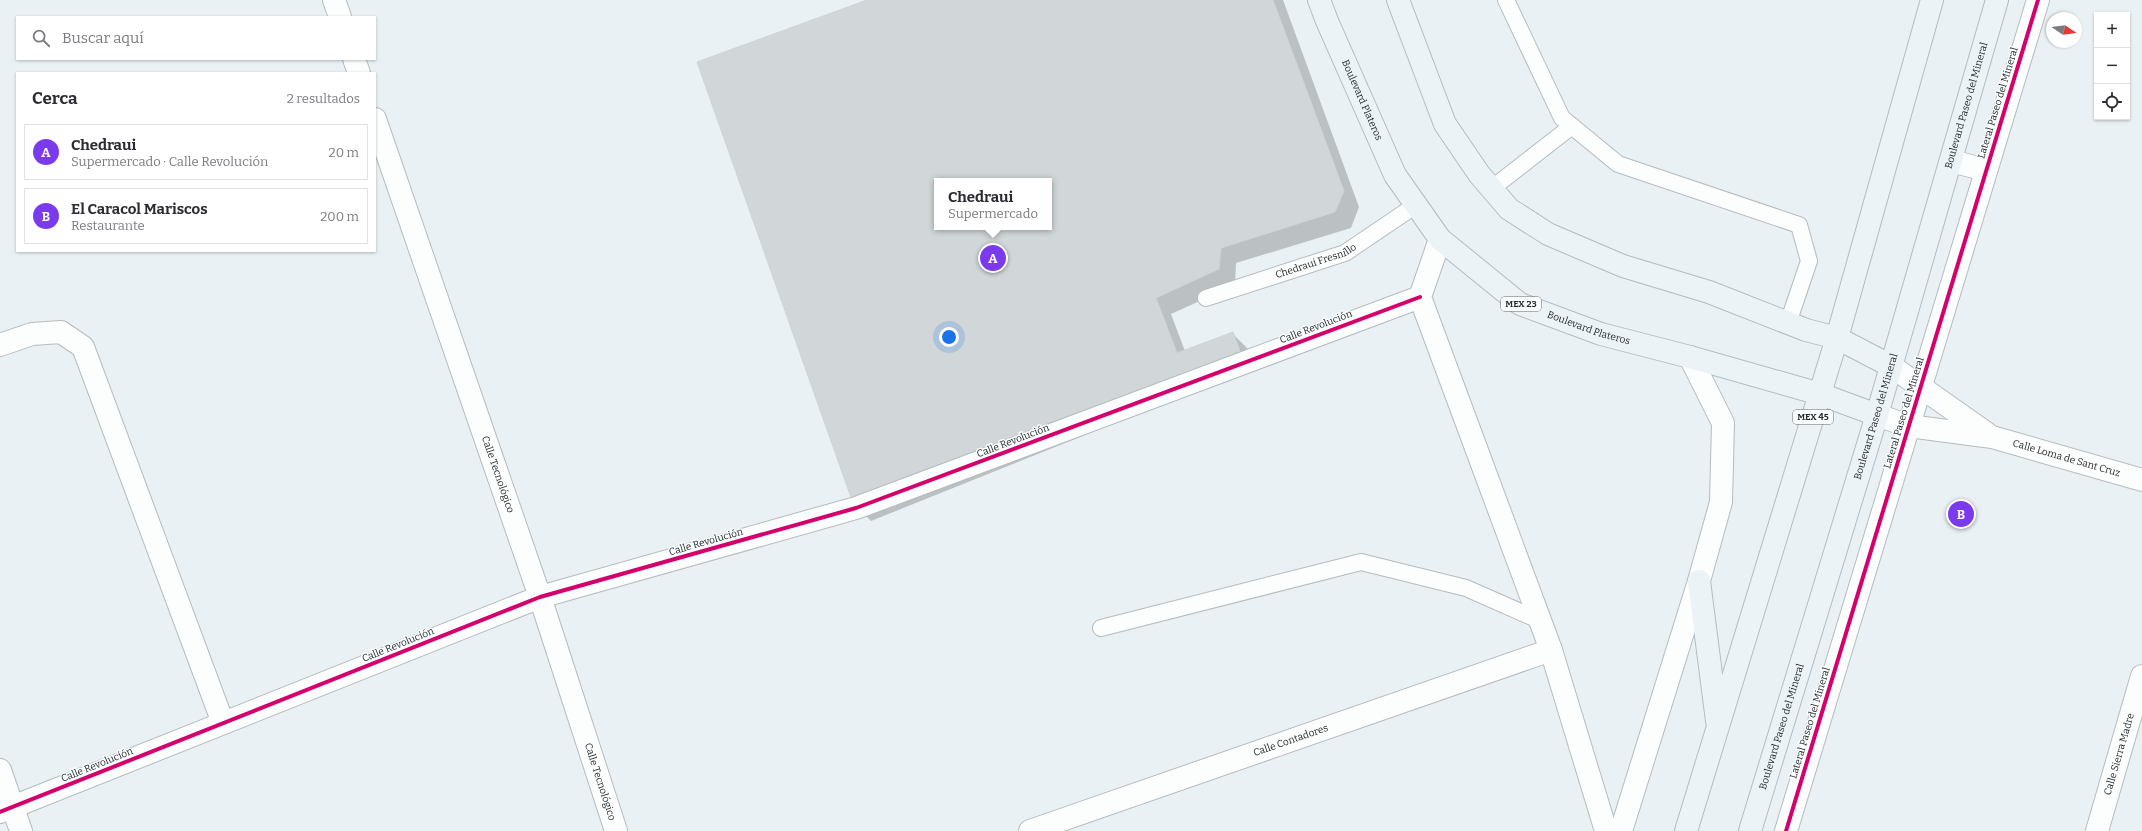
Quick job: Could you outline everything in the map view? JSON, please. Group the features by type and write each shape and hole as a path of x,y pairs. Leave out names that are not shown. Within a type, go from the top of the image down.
{"main road":[{"name":"Boulevard Plateros","path":"1319,0 1395,175 1440,239 1520,304 1601,334 1690,357 1820,394 1877,415"},
{"path":"1398,0 1445,124 1479,174 1509,208 1548,234 1623,266 1710,292 1788,323 1837,338 1891,366"},
{"name":"MEX 45","path":"1686,831 1837,338 1932,0"},
{"name":"Boulevard Paseo del Mineral","path":"1750,831 1877,415 1997,0"},
{"path":"1699,581 1718,728"}],"street":[{"path":"334,0 340,16"},
{"name":"Lateral Paseo del Mineral","path":"1786,831 2038,0"},
{"path":"354,60 359,72"},
{"name":"Calle Tecnológico","path":"376,122 540,597 616,831"},
{"path":"1951,161 1986,170"},
{"path":"1440,239 1420,297 1551,650 1606,831"},
{"name":"Calle Revolución","path":"6,810 540,597 856,508 1420,297"},
{"path":"0,346 32,334 61,332 82,347 223,723"},
{"path":"1621,831 1699,581 1721,502 1723,423 1690,357"},
{"name":"Calle Loma de Sant Cruz","path":"1891,366 1992,437"},
{"name":"Calle Loma de Sant Cruz","path":"1877,415 1909,426 1992,437 2142,480"},
{"name":"Calle Contadores","path":"1030,831 1551,650"},
{"name":"Calle Sierra Madre","path":"2097,831 2142,676"},
{"path":"0,770 6,810 21,831"}],"lane":[{"path":"1506,0 1562,118 1618,164 1799,225 1809,261 1788,323"},
{"path":"1492,189 1572,126"},
{"name":"Chedraui Fresnillo","path":"1206,298 1345,253 1416,205"},
{"path":"1101,628 1361,562 1466,588 1541,622"}],"building":[{"path":"867,0 1273,0 1344,191 1335,212 1221,248 1219,269 1156,298 1177,353 1233,332 1240,351 854,506 697,62"}],"cycle path":[{"path":"1786,831 2038,0"},
{"path":"0,812 540,597 856,508 1420,297"}],"place":[{"name":"Chedraui","path":"993,258"},
{"name":"El Caracol Mariscos","path":"1961,514"}]}
